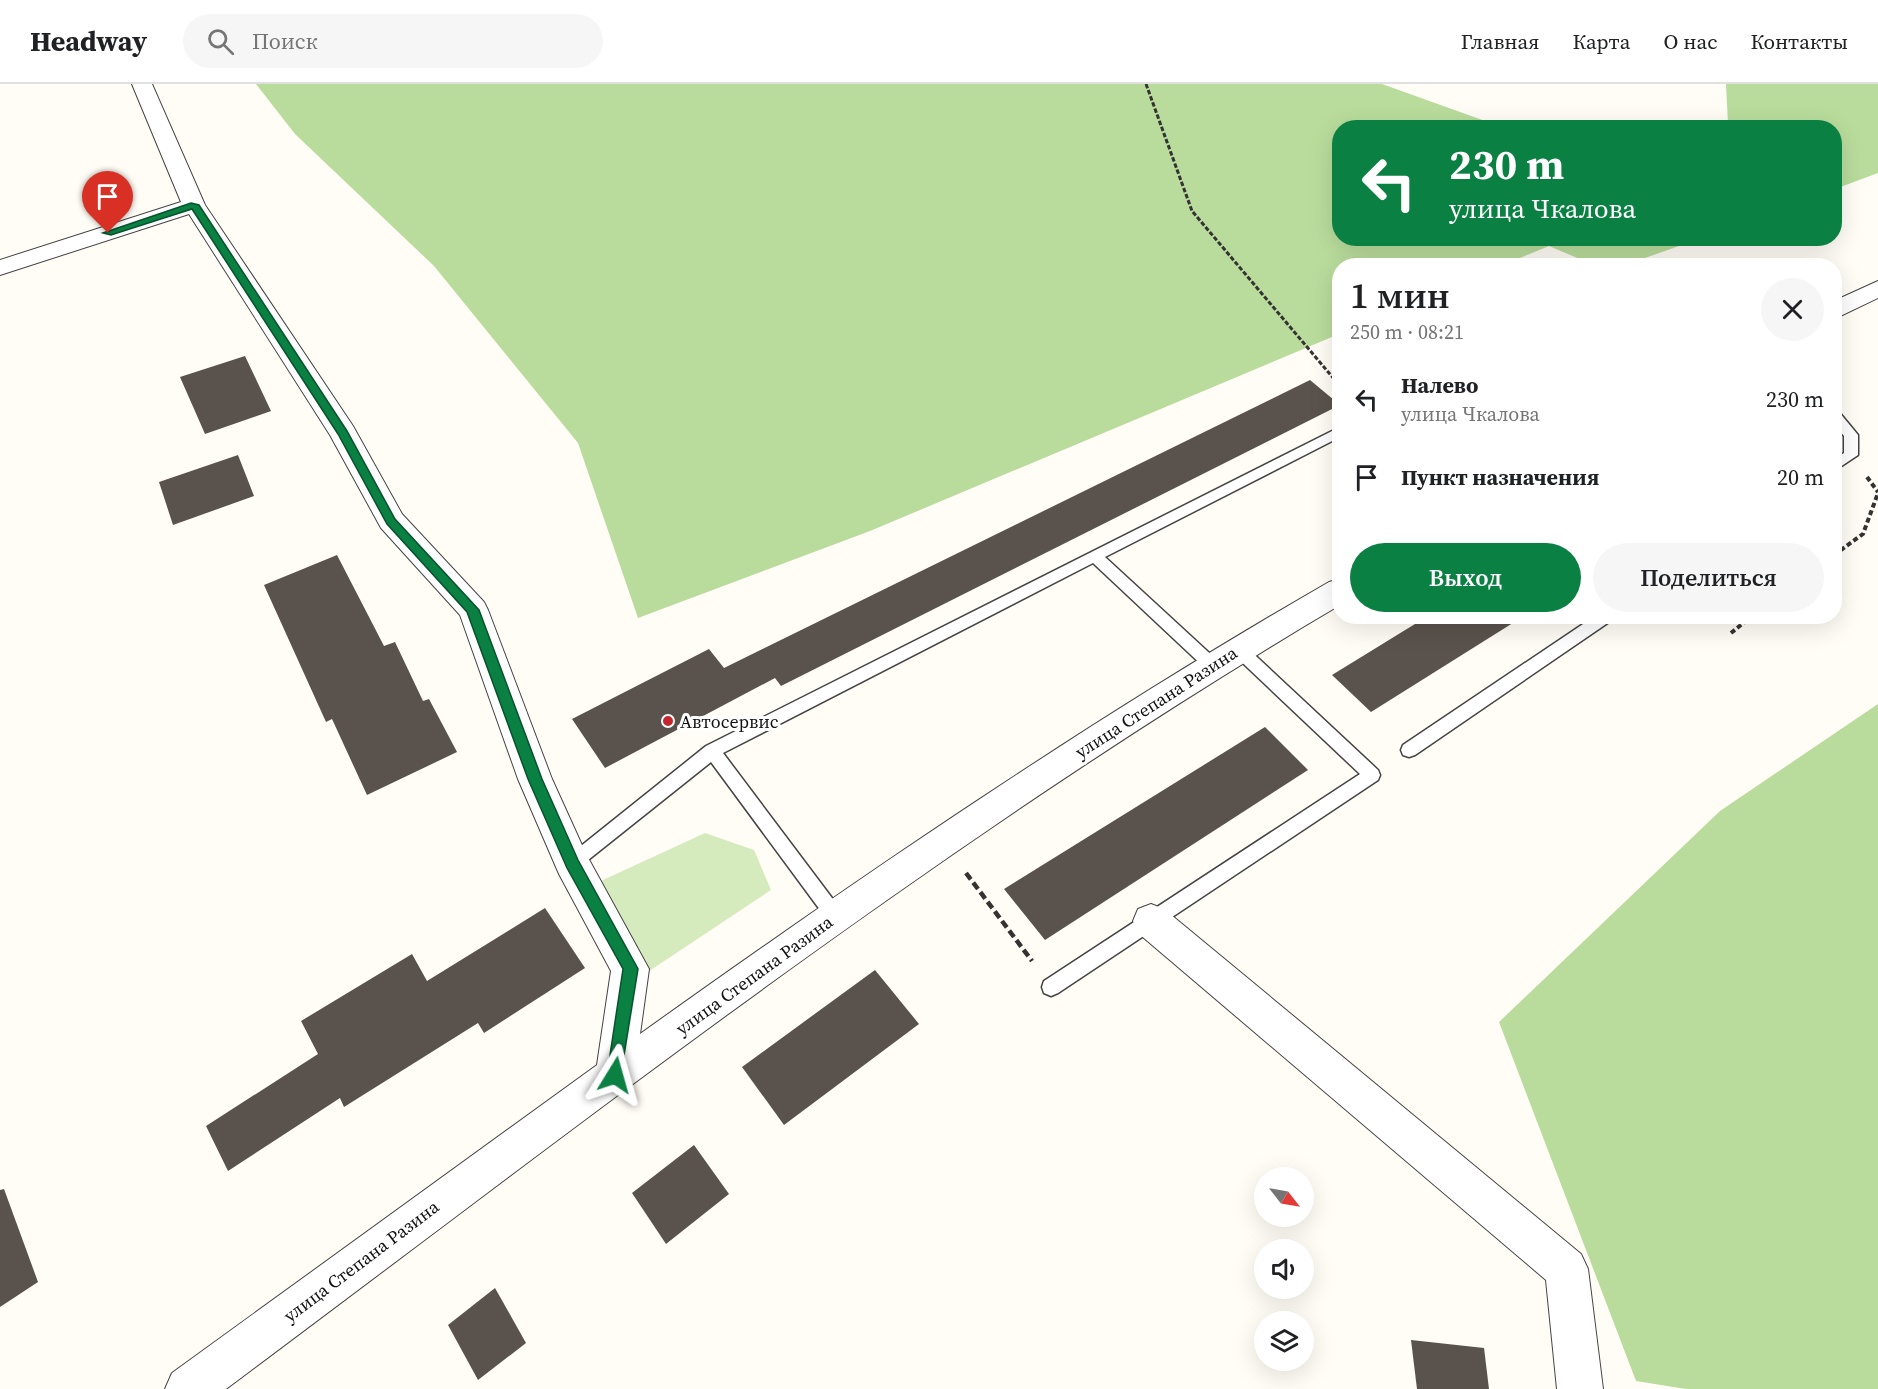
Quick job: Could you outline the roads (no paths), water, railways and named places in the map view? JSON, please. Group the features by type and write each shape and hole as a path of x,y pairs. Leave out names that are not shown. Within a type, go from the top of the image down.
{"street":[{"path":"142,84 194,205 343,434 391,521 473,610 535,779 572,863 630,969 615,1075"},
{"path":"0,268 194,205"},
{"path":"1842,307 1878,288"},
{"name":"улица Степана Разина","path":"188,1389 615,1075 942,840 1225,656 1332,595"},
{"path":"1150,921 1566,1269 1580,1389"}],"lane":[{"path":"1842,424 1851,435 1851,455 1842,461"},
{"path":"572,863 712,751 1332,435"},
{"path":"1051,987 1372,775 1225,656 1096,557"},
{"path":"1409,750 1595,624"},
{"path":"712,751 835,916"}],"place":[{"name":"Автосервис","path":"668,721"}]}
